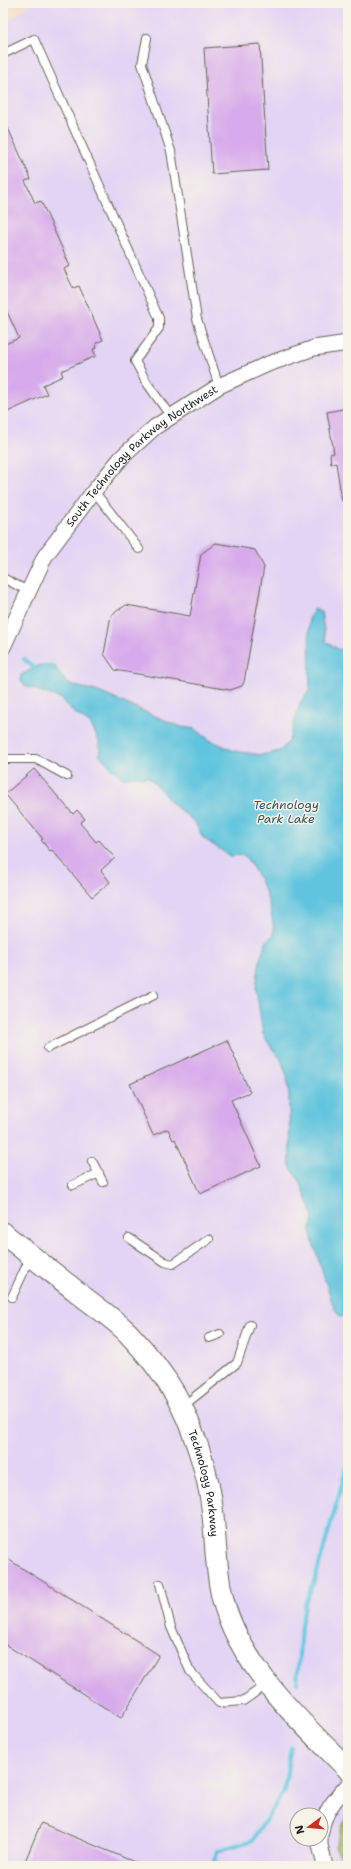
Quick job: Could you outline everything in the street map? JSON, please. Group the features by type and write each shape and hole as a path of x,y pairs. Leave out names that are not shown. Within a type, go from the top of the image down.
{"street":[{"name":"South Technology Parkway Northwest","path":"3,647 46,556 94,491 122,457 155,427 219,386 268,364 314,348 348,343"},
{"name":"Technology Parkway","path":"3,1233 127,1332 154,1363 174,1393 181,1407 205,1470 212,1506 218,1575 222,1597 234,1629 252,1663 268,1683 321,1742 348,1768"},
{"path":"329,1809 333,1801 348,1785"},
{"path":"320,1847 325,1866"}],"lane":[{"path":"147,38 142,64 171,151 197,319 219,386"},
{"path":"3,54 34,39 38,46 159,318 159,328 135,360 147,383 171,417"},
{"path":"94,491 139,549"},
{"path":"3,578 30,592"},
{"path":"3,760 36,759 67,776"},
{"path":"48,1048 154,995"},
{"path":"92,1161 103,1182"},
{"path":"73,1185 99,1173"},
{"path":"129,1238 165,1262 174,1264 209,1238"},
{"path":"12,1297 31,1256"},
{"path":"181,1407 237,1363 250,1325"},
{"path":"209,1338 220,1334"},
{"path":"160,1584 171,1627 190,1672 219,1703 243,1701 268,1683"}],"shaded area":[{"path":"32,3 348,3 348,1866 3,1866 3,26"}],"green space":[{"path":"348,1811 348,1866 344,1866 335,1847"}],"water":[{"name":"Technology Park Lake","path":"315,608 321,612 326,642 340,650 348,646 348,1315 340,1317 334,1308 312,1239 311,1229 313,1215 300,1181 290,1166 289,1097 287,1076 281,1059 263,1034 256,988 260,960 266,941 274,935 269,903 256,873 244,855 230,856 203,838 195,822 175,806 149,777 132,776 122,778 100,756 99,741 90,723 74,713 62,699 26,686 21,682 21,675 40,665 54,665 61,676 70,685 96,691 181,727 195,729 210,740 234,751 261,755 280,751 289,741 300,703 310,690 309,619"}],"building":[{"path":"260,44 268,170 212,174 204,48"},
{"path":"3,117 31,179 25,181 35,203 41,201 70,266 64,269 73,288 79,286 103,340 96,343 97,348 93,349 96,356 61,371 63,376 43,385 47,394 3,414 3,345 19,338 3,303"},
{"path":"348,408 348,501 342,501 336,463 331,464 330,454 334,453 327,412"},
{"path":"216,543 255,550 264,567 244,682 242,686 230,690 115,670 104,654 111,615 126,605 190,616 201,554"},
{"path":"34,769 73,814 77,810 85,819 80,823 96,842 99,840 115,858 101,870 110,882 92,897 52,850 50,851 41,840 43,839 5,794"},
{"path":"227,1040 250,1092 231,1100 261,1166 200,1194 175,1139 173,1140 168,1129 153,1135 130,1084"},
{"path":"3,1556 159,1655 121,1718 3,1643"},
{"path":"41,1823 144,1866 23,1866"}],"waterway":[{"path":"24,659 34,668"},
{"path":"297,1683 301,1625 306,1601 316,1576 348,1463"},
{"path":"214,1866 217,1851 253,1840 284,1791 291,1747"}]}
